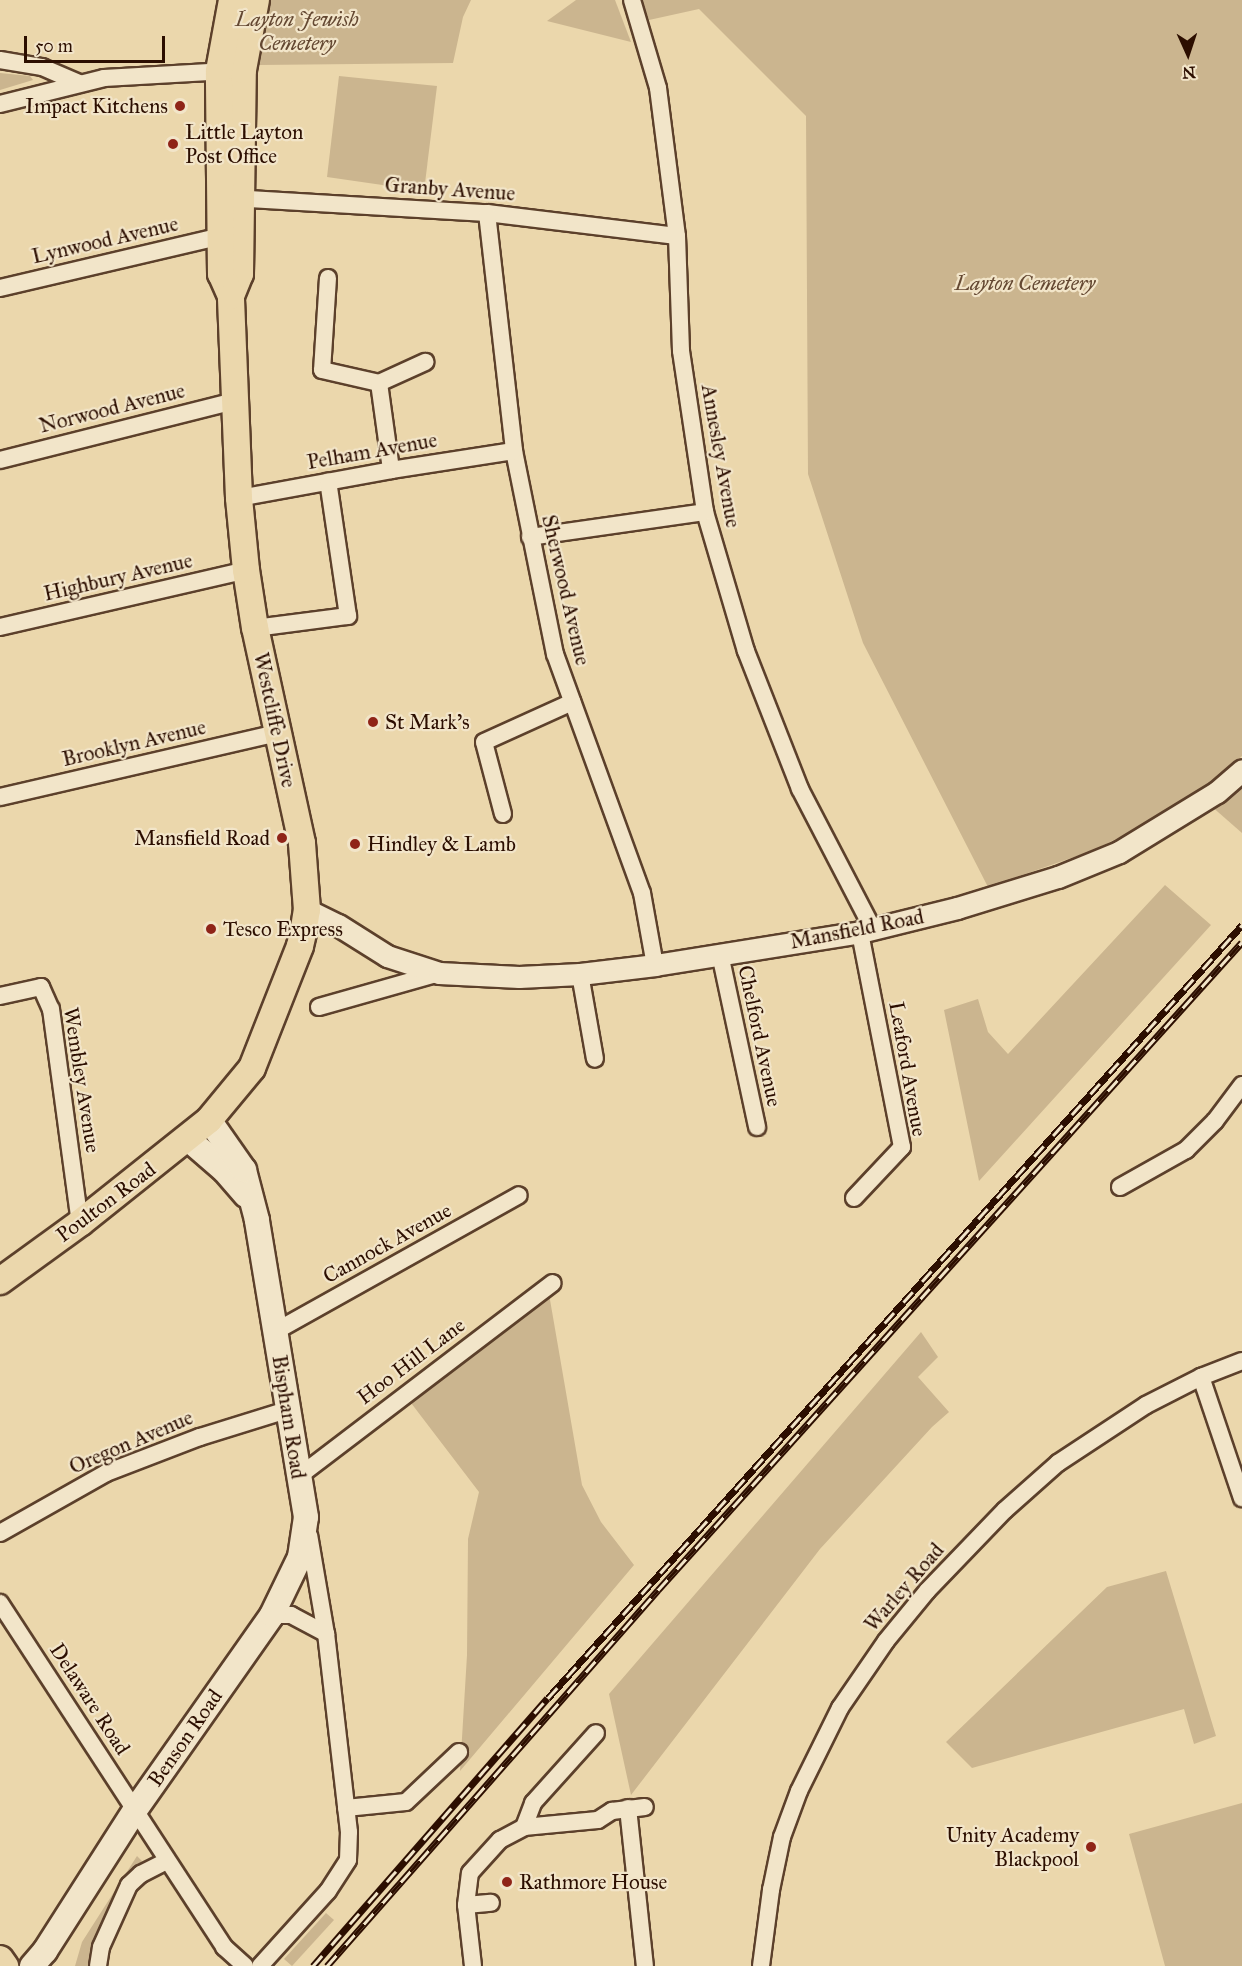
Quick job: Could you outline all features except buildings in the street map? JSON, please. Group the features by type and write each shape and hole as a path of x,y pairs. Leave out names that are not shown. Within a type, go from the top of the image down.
{"main road":[{"name":"Westcliffe Drive","path":"209,1120 252,1068 300,946 307,910 302,843 255,628 246,570 239,498 231,296 240,274 231,234 232,0"},
{"name":"Westcliffe Drive","path":"231,70 256,0"},
{"name":"Poulton Road","path":"0,1281 80,1223 209,1120"},
{"name":"Bispham Road","path":"209,1120 244,1170 252,1201 306,1517"},
{"path":"188,1139 224,1170 252,1201"},
{"name":"Benson Road","path":"40,1961 135,1810 272,1615 300,1557 306,1517"},
{"path":"0,1959 5,1966"}],"street":[{"name":"Annesley Avenue","path":"632,0 658,88 677,236 681,351 705,512 746,651 800,789 866,930"},
{"path":"0,60 42,67 79,83"},
{"path":"0,104 79,83 126,75 231,70"},
{"name":"Granby Avenue","path":"230,198 487,213 677,236"},
{"name":"Sherwood Avenue","path":"487,213 514,451 555,654 642,893 655,965"},
{"name":"Lynwood Avenue","path":"0,288 231,234"},
{"path":"328,278 322,370 379,383 425,362"},
{"path":"379,383 391,470"},
{"name":"Norwood Avenue","path":"0,460 235,401"},
{"name":"Pelham Avenue","path":"239,498 391,470 514,451"},
{"path":"255,628 348,616 328,481"},
{"path":"530,537 705,512"},
{"name":"Highbury Avenue","path":"0,627 246,570"},
{"path":"503,814 484,742 573,702"},
{"name":"Brooklyn Avenue","path":"0,797 278,733"},
{"name":"Mansfield Road","path":"307,910 338,925 387,956 439,973 519,977 580,974 655,965 866,930 1004,895 1058,877 1119,852 1217,792 1242,770"},
{"name":"Leaford Avenue","path":"854,1198 902,1147 866,930"},
{"name":"Chelford Avenue","path":"720,954 757,1127"},
{"name":"Mansfield Road","path":"319,1007 439,973"},
{"path":"580,974 596,1059"},
{"name":"Wembley Avenue","path":"0,996 41,987 51,1009 80,1223"},
{"path":"1120,1187 1186,1150 1215,1121 1242,1085"},
{"name":"Cannock Avenue","path":"276,1331 519,1195"},
{"name":"Hoo Hill Lane","path":"298,1477 553,1283"},
{"name":"Warley Road","path":"761,1966 771,1890 782,1837 799,1791 840,1708 886,1641 927,1591 1005,1510 1058,1462 1146,1405 1201,1377 1242,1361"},
{"path":"1201,1377 1242,1498"},
{"name":"Oregon Avenue","path":"0,1533 106,1473 200,1437 287,1410"},
{"name":"Bispham Road","path":"260,1966 328,1891 348,1860 346,1808 326,1634 306,1517"},
{"name":"Delaware Road","path":"0,1603 224,1947 245,1966"},
{"path":"272,1615 291,1615 326,1634"},
{"path":"524,1827 533,1803 596,1733"},
{"path":"346,1808 406,1802 459,1752"},
{"path":"473,1966 466,1905 468,1881 474,1867 500,1840 524,1827 598,1820 612,1811 637,1808 645,1966"},
{"path":"98,1966 100,1947 129,1884 141,1874 167,1861"},
{"path":"466,1905 491,1903"}],"green space":[{"name":"Layton Jewish Cemetery","path":"270,0 471,0 463,17 453,63 259,65"},
{"path":"576,0 615,0 631,42 547,21"},
{"name":"Layton Cemetery","path":"642,0 1242,0 1242,756 1211,786 1158,818 1094,850 988,887 863,643 808,474 806,116 699,9 649,20"},
{"path":"0,73 30,76 33,80 0,90"},
{"path":"339,76 437,86 424,191 327,177"},
{"path":"1242,781 1242,833 1210,805"},
{"path":"1165,885 1211,925 979,1181 944,1010 978,999 988,1032 1008,1054"},
{"path":"549,1294 582,1485 601,1522 634,1565 460,1771 467,1655 468,1539 479,1492 408,1399"},
{"path":"921,1332 938,1357 918,1377 949,1412 932,1427 820,1549 631,1795 609,1694"},
{"path":"1166,1571 1216,1736 1194,1744 1184,1709 972,1768 946,1742 1107,1587"},
{"path":"1242,1803 1242,1966 1165,1966 1129,1834"},
{"path":"137,1856 142,1861 118,1888 94,1942 90,1966 75,1966 82,1942"},
{"path":"326,1913 334,1920 292,1966 284,1959"}],"railway":[{"path":"313,1966 548,1698 1242,925"},
{"path":"327,1966 658,1590 1242,942"}],"place":[{"name":"Impact Kitchens","path":"180,106"},
{"name":"Little Layton Post Office","path":"173,144"},
{"name":"St Mark's","path":"373,722"},
{"name":"Mansfield Road","path":"282,838"},
{"name":"Hindley & Lamb","path":"355,844"},
{"name":"Tesco Express","path":"211,929"},
{"name":"Unity Academy Blackpool","path":"1091,1847"},
{"name":"Rathmore House","path":"507,1882"}]}
